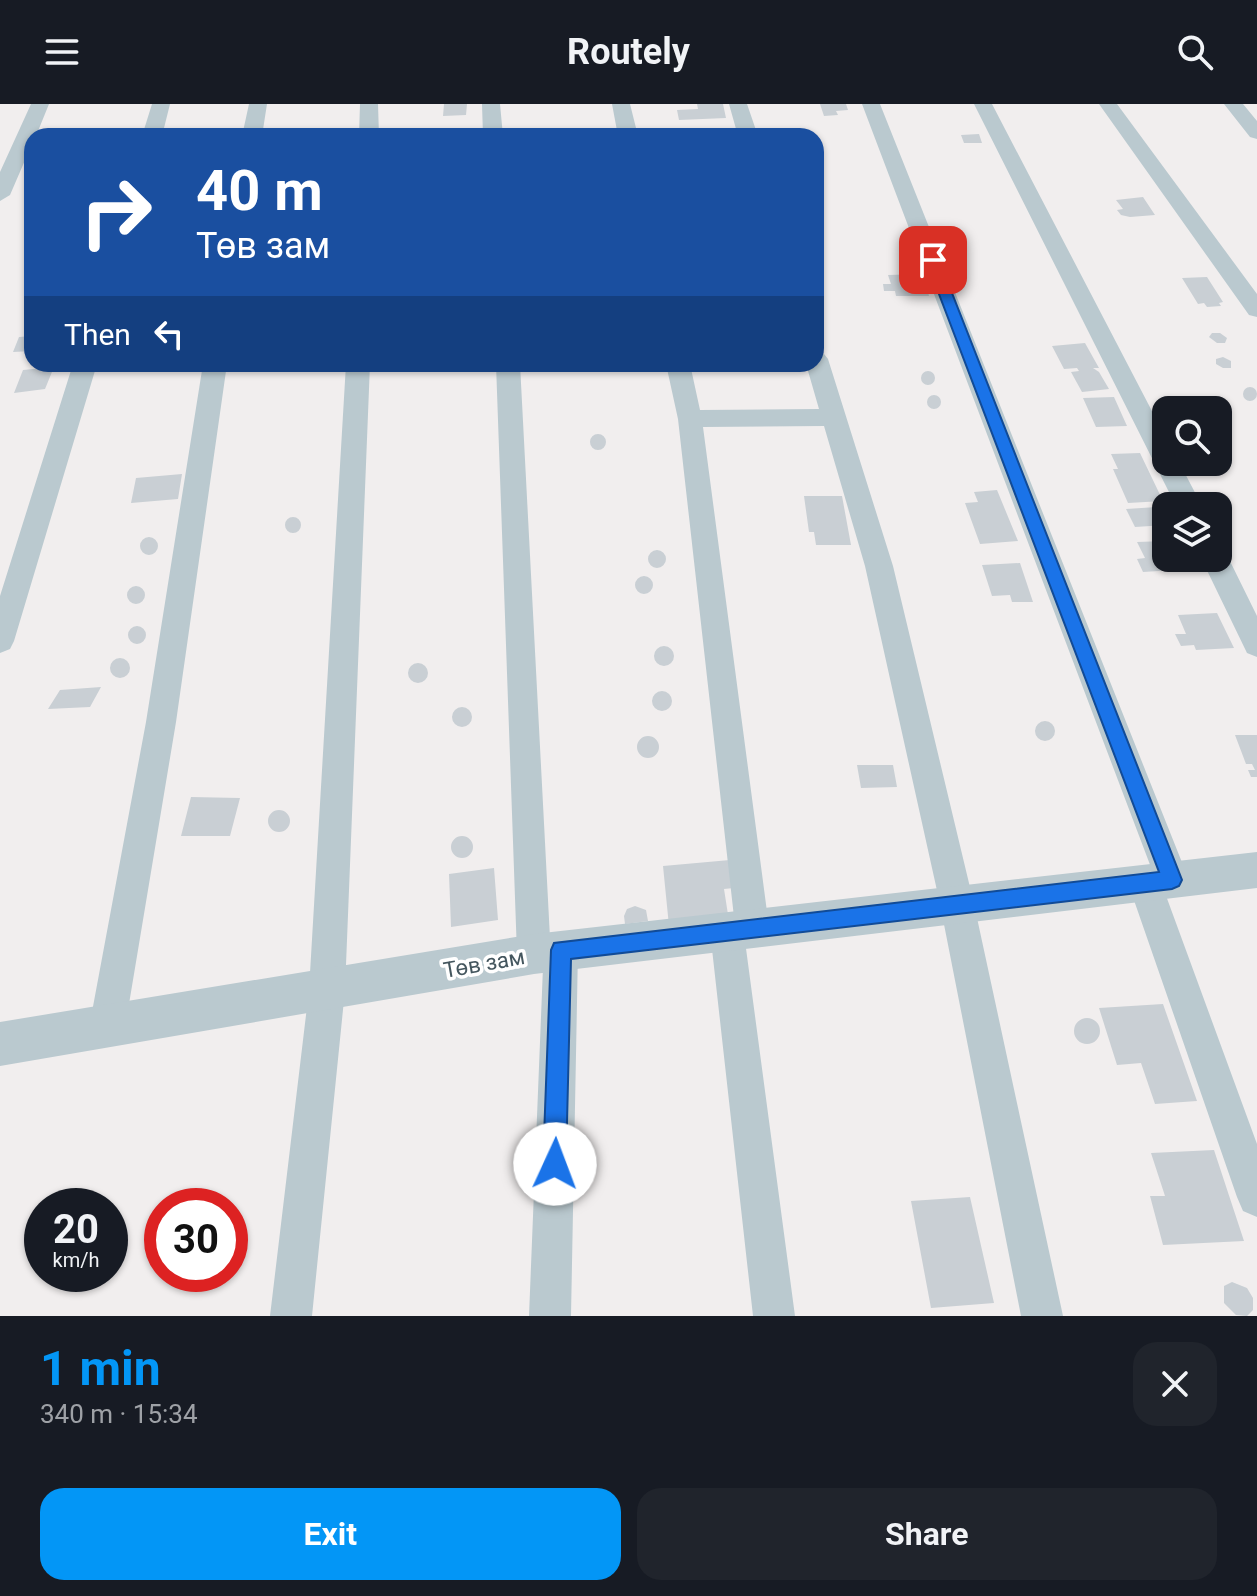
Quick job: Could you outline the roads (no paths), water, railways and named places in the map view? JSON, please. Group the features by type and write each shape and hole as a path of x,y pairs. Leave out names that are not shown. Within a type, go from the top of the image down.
{"street":[{"path":"29,128 40,104"},
{"path":"154,128 161,104"},
{"path":"254,128 258,104"},
{"path":"369,104 369,128"},
{"path":"491,104 492,128"},
{"path":"621,104 626,128"},
{"path":"738,104 746,128"},
{"path":"871,104 1158,881 1257,1197"},
{"path":"983,104 1152,435"},
{"path":"1108,104 1257,310"},
{"path":"1233,104 1257,133"},
{"path":"0,195 16,157"},
{"path":"0,641 83,372"},
{"path":"107,1028 161,722 214,372"},
{"path":"291,1316 327,990 358,372"},
{"path":"508,372 548,952 550,1316"},
{"path":"680,372 690,419 774,1316"},
{"path":"820,372 879,566 957,904 1042,1316"},
{"path":"690,419 834,417"},
{"path":"1222,572 1257,645"},
{"name":"Төв зам","path":"0,1044 548,952 1257,870"}]}
